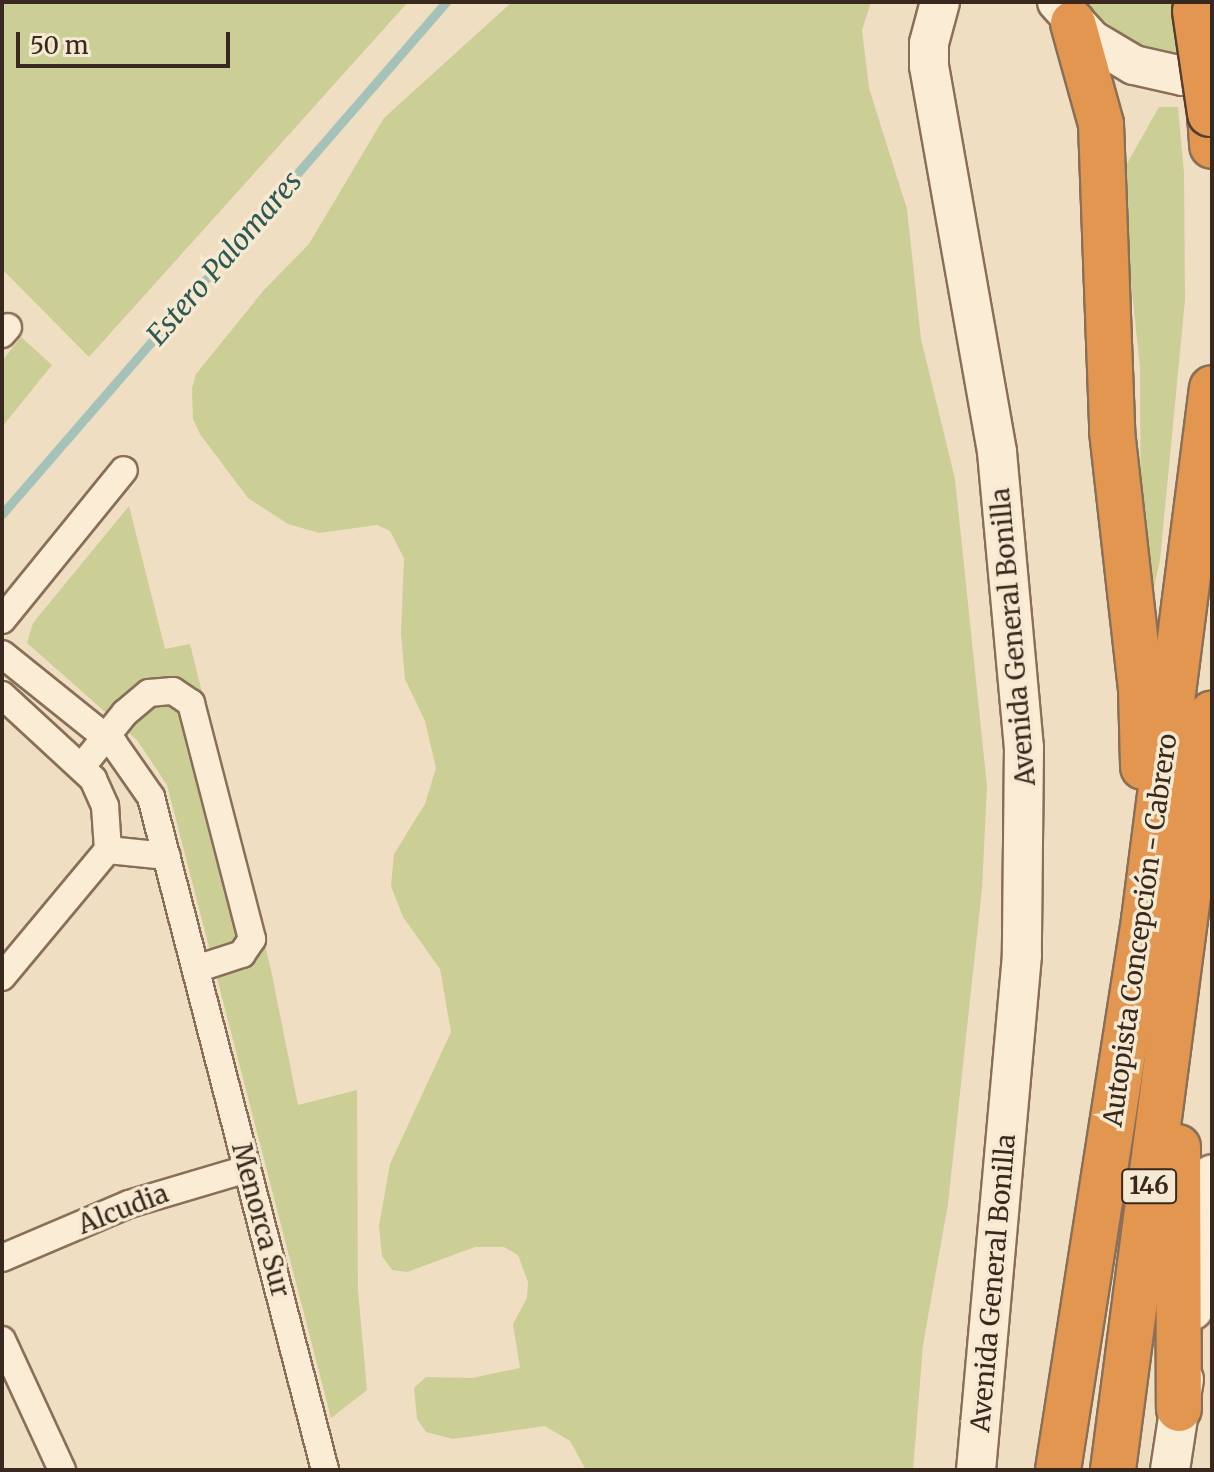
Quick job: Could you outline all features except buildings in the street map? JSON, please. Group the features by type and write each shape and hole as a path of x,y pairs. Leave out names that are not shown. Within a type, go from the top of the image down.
{"highway":[{"path":"1194,6 1211,111"},
{"path":"1065,12 1101,124 1112,431 1141,688 1144,920"},
{"name":"Autopista Concepción - Cabrero","path":"1058,1470 1144,920 1212,388"},
{"name":"Autopista Concepción - Cabrero","path":"1113,1470 1184,901 1212,713"},
{"path":"1179,1409 1178,1086 1184,901"}],"street":[{"name":"Avenida General Bonilla","path":"940,2 929,43 929,66 997,452 1024,747 1022,955 976,1470"},
{"path":"1065,12 1134,65 1183,76 1211,111"},
{"path":"2,620 124,470"},
{"name":"Menorca Sur","path":"2,654 105,737 142,778 167,856 325,1470"},
{"path":"83,765 138,700 160,690 183,695 197,715 252,939 242,954 196,969"},
{"path":"2,695 83,765 105,806 108,850 2,977"},
{"path":"108,850 167,856"},
{"name":"Alcudia","path":"2,1258 129,1204 247,1169"},
{"path":"1170,1470 1212,1174"},
{"path":"2,1340 62,1470"}],"green space":[{"path":"2,2 408,2 89,357 2,269"},
{"path":"512,2 871,2 862,30 869,88 907,209 921,339 955,479 987,786 982,889 948,1204 923,1345 913,1470 586,1470 570,1441 545,1426 453,1439 426,1432 417,1419 414,1388 426,1377 472,1378 520,1368 513,1324 527,1298 528,1282 518,1255 504,1247 475,1247 407,1272 392,1270 382,1256 379,1226 390,1164 451,1032 440,969 403,917 391,886 394,854 425,804 436,768 425,721 405,679 401,634 404,558 390,531 377,525 319,533 288,524 248,498 200,434 193,419 192,388 196,374 264,290 309,244 384,118"},
{"path":"1082,2 1212,2 1212,58 1159,55 1132,44"},
{"path":"1159,107 1178,107 1184,173 1185,300 1160,560 1148,614 1141,545 1140,368 1120,176"},
{"path":"21,337 52,365 2,427 2,361"},
{"path":"129,506 165,649 190,644 271,970 298,1105 357,1090 358,1291 367,1390 331,1418 167,785 137,740 27,643 33,623"}],"waterway":[{"name":"Estero Palomares","path":"2,514 446,2"}]}
